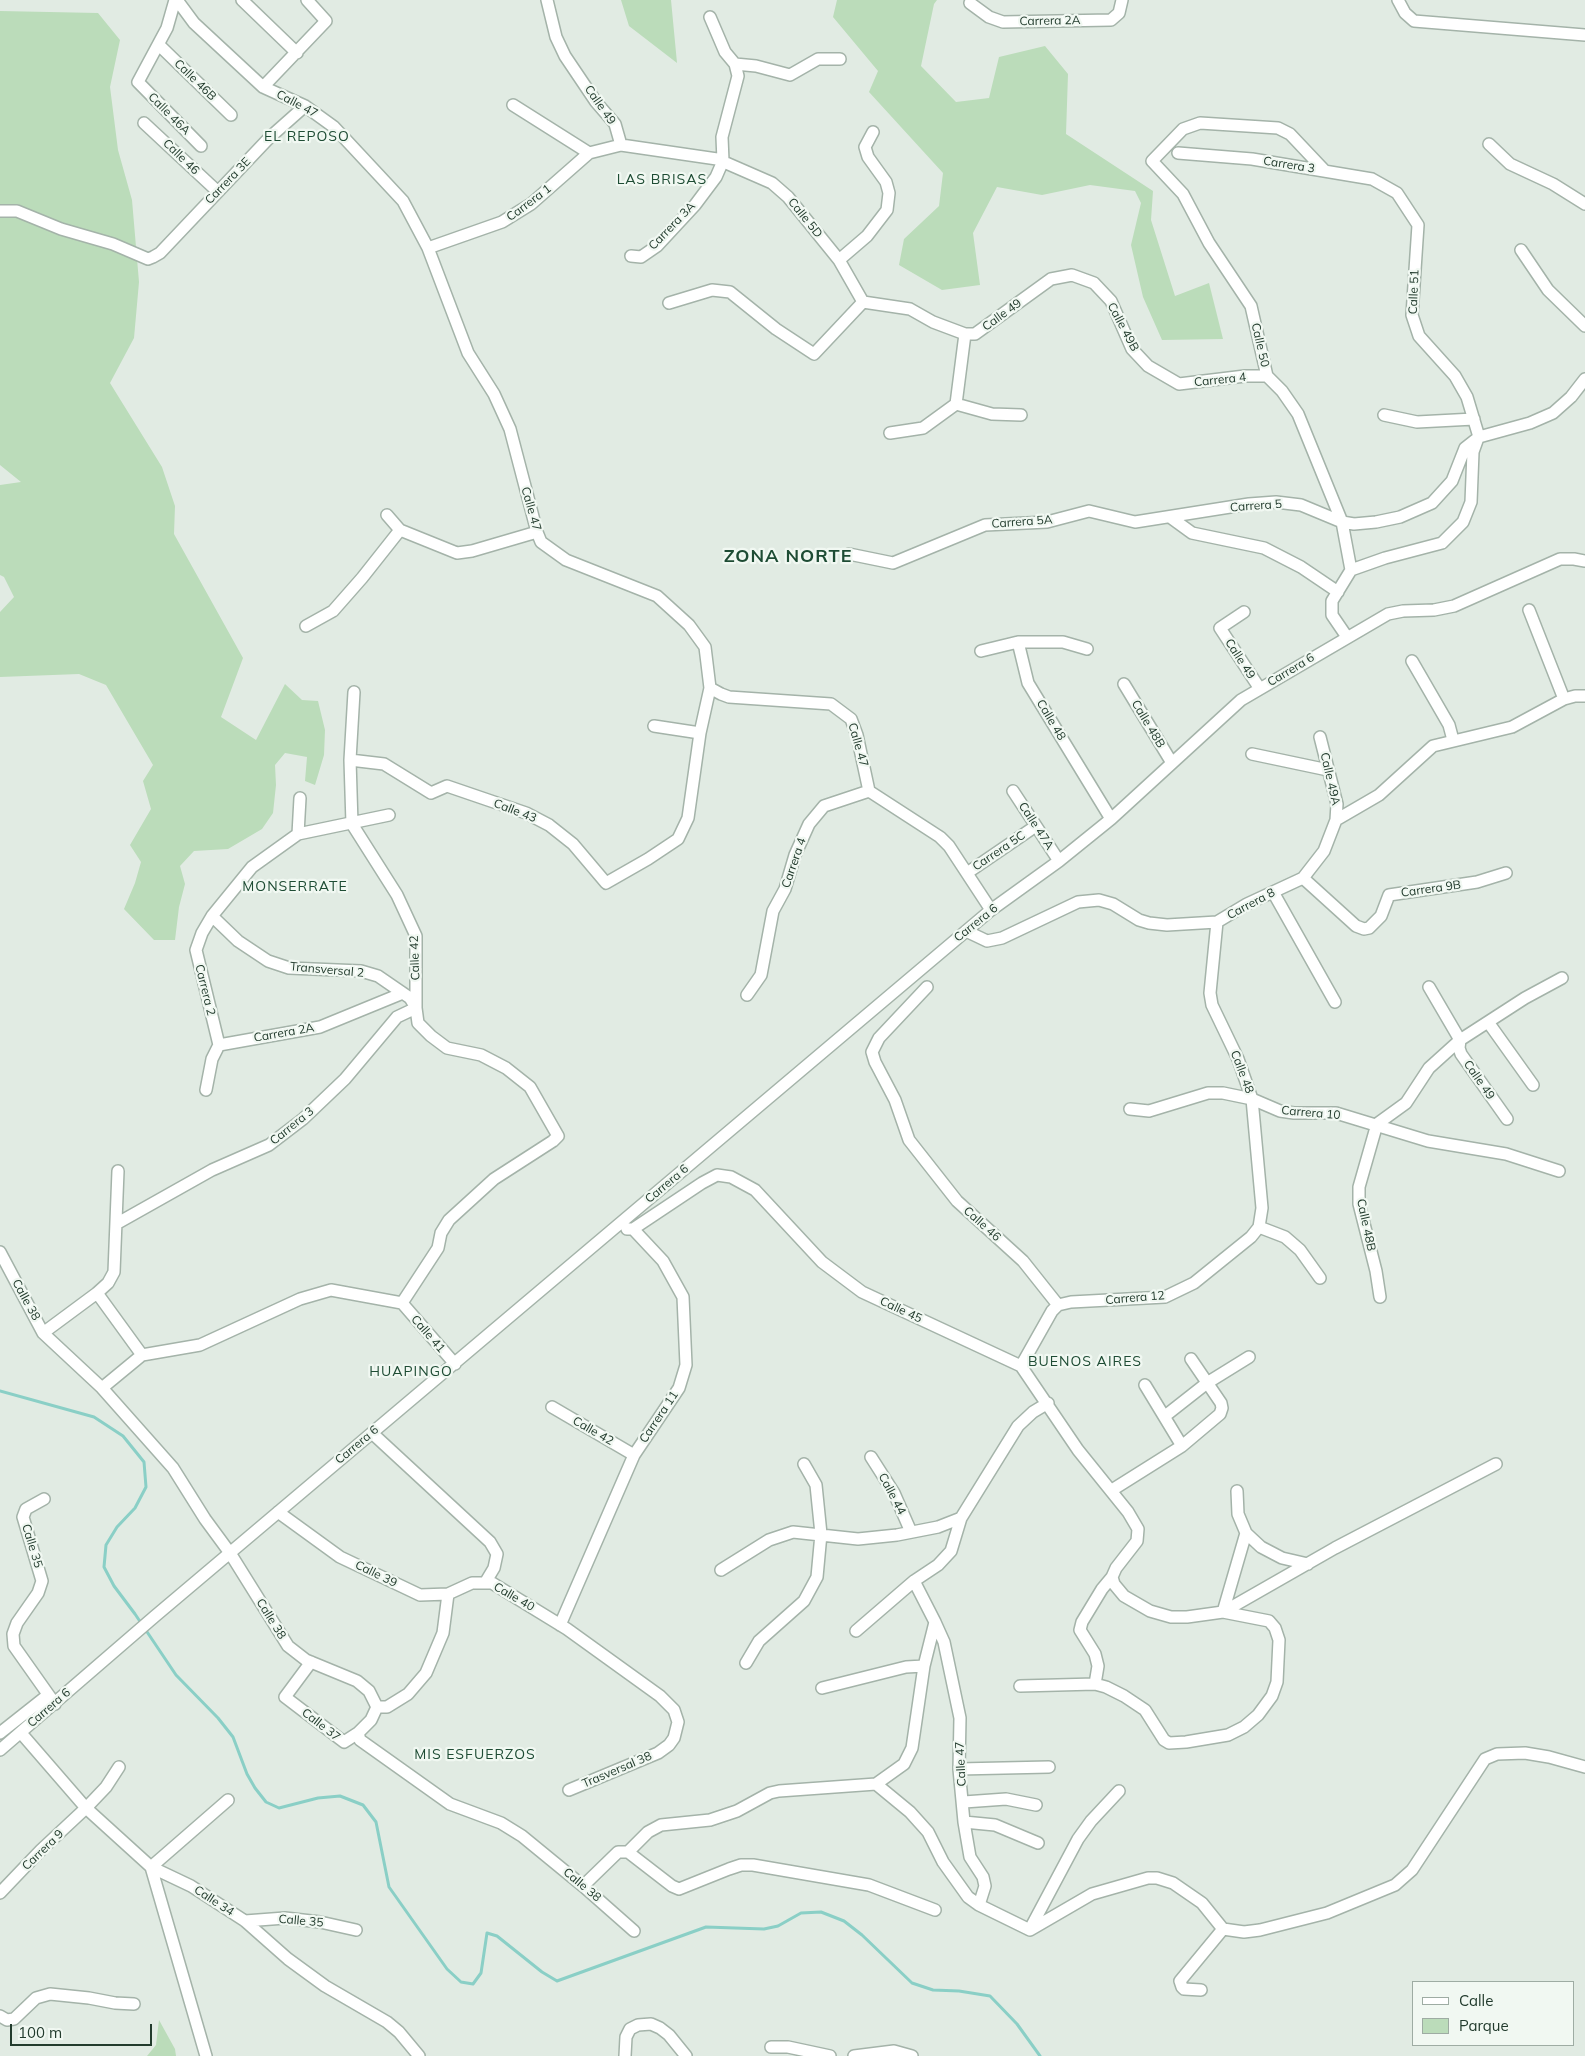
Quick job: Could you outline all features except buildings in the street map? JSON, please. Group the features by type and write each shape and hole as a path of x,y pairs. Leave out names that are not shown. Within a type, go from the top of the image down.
{"street":[{"path":"159,45 176,0"},
{"name":"Calle 47","path":"176,0 194,23 263,88 305,106 334,126 403,201 428,248 468,353 494,394 510,429 537,532 542,542 566,560 657,596 689,625 705,647 710,688 729,697 831,704 850,719 857,735 869,791"},
{"path":"242,0 297,53"},
{"path":"263,88 326,21 307,0"},
{"name":"Calle 49","path":"547,0 556,37 565,56 596,102 615,124 621,145"},
{"name":"Carrera 2A","path":"970,3 989,17 1003,22 1112,20 1119,13 1122,0"},
{"path":"1398,0 1405,14 1414,21 1585,35"},
{"path":"621,145 723,160 722,137 738,76 735,64 726,52 710,17"},
{"name":"Calle 46A","path":"159,45 138,82 201,146"},
{"name":"Calle 46B","path":"159,45 231,115"},
{"path":"735,64 756,66 790,75 818,59 840,59"},
{"path":"513,105 589,153"},
{"name":"Carrera 3E","path":"0,210 17,211 61,229 113,244 148,259 160,253 269,138 305,106"},
{"name":"Calle 50","path":"1325,171 1290,134 1278,128 1200,122 1183,129 1152,161 1183,194 1209,243 1251,306 1267,376 1282,392 1298,414 1342,522 1351,570"},
{"name":"Calle 46","path":"144,123 217,191"},
{"path":"839,260 867,236 887,210 889,194 886,182 868,157 865,147 873,132"},
{"path":"1489,144 1510,164 1553,184 1585,204"},
{"name":"Carrera 1","path":"428,248 502,222 531,204 589,153 621,145"},
{"name":"Carrera 3","path":"1178,153 1252,159 1372,179 1397,193"},
{"name":"Carrera 3A","path":"631,256 641,257 656,246 694,205 716,177 723,160"},
{"name":"Calle 5D","path":"723,160 772,183 788,197 839,260 863,302"},
{"name":"Calle 51","path":"1397,193 1418,225 1412,315 1419,336 1454,376 1468,397 1479,437"},
{"path":"1521,250 1548,290 1585,326"},
{"name":"Calle 49","path":"965,334 975,334 1051,278 1072,275"},
{"name":"Calle 49B","path":"1072,275 1094,283 1111,301 1132,349 1148,366"},
{"path":"669,303 712,290 730,292 776,330 814,354 863,302 910,309 933,322 965,334 956,404 923,428 890,433"},
{"name":"Carrera 4","path":"1148,366 1179,384 1245,376 1267,376"},
{"path":"1347,637 1332,615 1332,601 1351,570 1385,558 1442,544 1463,522 1471,502 1473,452 1479,437 1530,423 1553,413 1571,397 1585,379"},
{"path":"956,404 992,414 1020,415"},
{"path":"1384,415 1417,422 1474,419"},
{"name":"Carrera 5","path":"1170,517 1249,504 1276,502 1301,506 1342,522 1354,524 1400,517 1432,503 1452,481 1465,448 1479,437"},
{"name":"Carrera 5A","path":"849,554 893,564 985,525 1047,522 1089,512 1135,522 1170,517"},
{"path":"387,515 400,530 457,553 472,551 537,532"},
{"path":"1170,517 1192,533 1264,548 1301,567 1338,592"},
{"path":"306,626 333,611 400,530"},
{"name":"Carrera 6","path":"0,1750 21,1733 52,1699 140,1629 991,910 1059,861 1111,819 1241,700 1388,614 1403,611 1434,610 1454,606 1560,559 1585,561"},
{"path":"1529,610 1564,699"},
{"name":"Calle 49","path":"1244,612 1220,628 1260,689"},
{"path":"981,650 1018,642 1063,642 1087,649"},
{"name":"Calle 48","path":"1018,642 1028,683 1111,819"},
{"path":"1412,660 1449,725 1453,740"},
{"name":"Calle 48B","path":"1124,684 1172,763"},
{"path":"654,726 700,733 710,688"},
{"path":"352,824 350,760 354,692"},
{"path":"1336,820 1379,795 1433,746 1512,728 1564,699 1585,696"},
{"name":"Calle 43","path":"350,760 384,764 431,793 447,786 526,813 549,825 573,844 606,883 678,839 688,818 700,733"},
{"name":"Calle 49A","path":"1320,737 1338,804 1336,820"},
{"path":"1252,754 1328,770"},
{"path":"869,791 940,837 949,846 991,910"},
{"name":"Carrera 4","path":"747,995 761,975 773,911 786,890 795,855 809,824 824,806 869,791"},
{"name":"Calle 47A","path":"1013,791 1059,861"},
{"path":"298,834 300,798"},
{"name":"Carrera 2","path":"219,1044 196,950 202,933 212,916 252,867 298,834 389,815"},
{"name":"Carrera 8","path":"966,931 987,941 1002,938 1078,902 1099,900 1113,904 1138,920 1149,923 1167,926 1217,922 1248,904 1303,878 1324,850 1336,820"},
{"name":"Calle 42","path":"352,824 397,895 416,936 416,1008 418,1023 447,1048 481,1055 506,1068 530,1087 558,1136 554,1141 494,1179 448,1220 441,1233 438,1248 402,1303"},
{"name":"Carrera 5C","path":"967,873 1030,830"},
{"name":"Carrera 9B","path":"1303,878 1356,926 1364,929 1369,928 1381,916 1390,894 1477,882 1506,873"},
{"path":"1273,892 1335,1002"},
{"name":"Transversal 2","path":"212,916 238,942 268,961 289,968 361,971 378,976 410,998 416,1008"},
{"name":"Calle 48","path":"1217,922 1210,993 1212,1005 1238,1059 1252,1099 1262,1208 1259,1227"},
{"path":"1377,1124 1406,1103 1429,1068 1460,1040 1525,998 1562,978"},
{"name":"Calle 46","path":"927,987 879,1038 872,1052 895,1100 909,1140 957,1201 1023,1262 1058,1305"},
{"name":"Calle 49","path":"1429,987 1460,1040 1459,1048 1461,1054 1507,1119"},
{"name":"Carrera 2A","path":"219,1044 320,1027 402,993"},
{"name":"Carrera 3","path":"116,1224 212,1170 269,1145 302,1119 345,1079 398,1017 416,1008"},
{"path":"1488,1022 1533,1085"},
{"path":"206,1090 212,1059 219,1044"},
{"name":"Carrera 10","path":"1130,1109 1149,1111 1208,1094 1223,1094 1252,1099 1280,1111 1336,1113 1428,1141 1506,1154 1559,1170"},
{"name":"Calle 48B","path":"1377,1124 1359,1187 1359,1204 1376,1271 1380,1297"},
{"path":"43,1333 97,1293 108,1283 114,1272 118,1172"},
{"name":"Calle 45","path":"633,1230 702,1183 717,1175 731,1177 755,1190 822,1262 862,1292 1021,1366 1048,1403 1078,1450 1112,1490 1138,1529 1137,1541 1116,1568 1112,1577"},
{"path":"1259,1227 1285,1237 1300,1250 1320,1278"},
{"name":"Carrera 12","path":"1058,1305 1071,1302 1165,1297 1194,1283 1251,1237 1259,1227"},
{"path":"614,1229 633,1230"},
{"name":"Carrera 11","path":"560,1625 634,1455 679,1388 686,1365 683,1297 663,1261 633,1230"},
{"name":"Calle 38","path":"0,1252 43,1333 102,1388 173,1468 205,1519 230,1553 288,1646 311,1662 357,1681 369,1691 377,1706"},
{"path":"102,1388 142,1354 200,1345 300,1300 331,1290 402,1303"},
{"path":"97,1293 142,1354"},
{"name":"Calle 41","path":"402,1303 455,1364"},
{"path":"1021,1366 1052,1311 1058,1305"},
{"path":"1165,1416 1208,1383 1249,1357"},
{"path":"1112,1490 1182,1446 1221,1412 1221,1403 1191,1359"},
{"path":"1145,1385 1182,1446"},
{"path":"856,1631 914,1581 938,1565 951,1551 961,1518 1018,1426 1033,1412 1048,1403"},
{"name":"Calle 42","path":"552,1407 634,1455"},
{"name":"Calle 40","path":"372,1433 490,1542 497,1554 494,1568 485,1583"},
{"name":"Calle 44","path":"871,1457 894,1494 911,1532"},
{"path":"746,1663 759,1641 804,1601 817,1577 821,1534 816,1485 804,1464"},
{"path":"1223,1612 1335,1548 1496,1464"},
{"path":"1237,1491 1238,1514 1246,1533 1261,1547 1282,1558 1308,1564"},
{"name":"Calle 35","path":"44,1499 26,1509 23,1517 42,1581 38,1592 17,1623 13,1634 14,1646 52,1699"},
{"name":"Calle 39","path":"278,1512 340,1557 420,1595 448,1594 472,1583 485,1583"},
{"path":"721,1570 768,1540 793,1532 858,1539 938,1527 961,1518"},
{"path":"1223,1612 1246,1533"},
{"path":"1020,1686 1095,1684 1124,1696 1145,1710 1164,1740 1169,1743 1228,1735 1244,1727 1258,1715 1272,1696 1277,1682 1279,1640 1276,1628 1268,1622 1223,1612 1187,1617 1171,1617 1150,1610 1124,1596 1114,1584 1112,1577"},
{"path":"1095,1684 1098,1666 1095,1654 1080,1630 1082,1622 1102,1589 1112,1577"},
{"name":"Calle 47","path":"914,1581 944,1642 960,1718 959,1769 964,1802 964,1822 970,1857 983,1877 984,1886 979,1905"},
{"name":"Calle 40","path":"485,1583 492,1582 560,1625 660,1696 674,1710 678,1722"},
{"path":"358,1733 371,1720 377,1706 387,1707 408,1694 426,1673 443,1633 448,1594"},
{"path":"628,1852 648,1832 660,1825 710,1820 736,1811 770,1793 779,1791 876,1784 904,1764 912,1748 924,1666 935,1622"},
{"name":"Calle 37","path":"311,1662 285,1697 344,1742 358,1733"},
{"path":"822,1688 906,1667 924,1666"},
{"path":"0,1733 52,1699"},
{"name":"Trasversal 38","path":"569,1790 658,1753 669,1745 674,1738 678,1722"},
{"name":"Calle 34","path":"21,1733 86,1808 151,1867 190,1886 245,1921 288,1959 325,1986 388,2022 419,2056"},
{"name":"Calle 38","path":"358,1733 360,1740 450,1804 501,1823 522,1836 634,1931"},
{"path":"1030,1930 1092,1894 1148,1878 1157,1878 1173,1883 1202,1903 1223,1929 1244,1932 1260,1930 1326,1914 1395,1885 1412,1870 1485,1759 1497,1754 1525,1753 1549,1757 1585,1767"},
{"name":"Carrera 9","path":"0,1893 41,1850 86,1808 106,1786 119,1767"},
{"path":"959,1769 1048,1767"},
{"path":"876,1784 910,1812 928,1832 943,1862 968,1897 979,1905 1030,1930"},
{"path":"1030,1930 1078,1839 1119,1792"},
{"path":"964,1802 1006,1798 1036,1805"},
{"path":"206,2056 151,1867 228,1800"},
{"path":"964,1822 994,1825 1038,1843"},
{"path":"583,1886 618,1852 628,1852 672,1886 679,1889 741,1865 752,1865 869,1886 935,1910"},
{"name":"Calle 35","path":"245,1921 285,1918 320,1922 356,1930"},
{"path":"1201,1990 1184,1989 1180,1981 1223,1929"},
{"path":"0,2016 7,2020 14,2019 36,1998 50,1994 134,2004"},
{"path":"625,2056 626,2036 630,2029 638,2025 651,2024 669,2035 686,2056"},
{"path":"771,2048 788,2047 830,2056"},
{"path":"854,2056 894,2051 912,2056"}],"green space":[{"path":"621,0 671,0 677,63 629,26"},
{"path":"837,0 937,0 934,4 921,66 956,102 989,98 999,57 1045,46 1068,74 1066,134 1153,191 1151,220 1175,296 1209,283 1223,339 1162,340 1143,297 1131,245 1141,203 1135,191 1090,185 1042,195 997,187 973,233 980,285 942,290 899,265 904,239 939,206 943,173 869,92 878,71 833,17"},
{"path":"0,11 98,13 120,40 110,87 118,150 132,200 139,282 134,338 110,383 162,467 175,506 174,534 243,658 221,717 256,740 285,684 302,700 318,701 325,730 324,755 315,785 305,781 307,757 285,753 275,765 276,785 273,813 262,829 228,849 194,851 180,866 185,884 179,907 175,940 154,940 124,909 135,883 141,862 130,845 151,809 143,781 153,765 106,685 79,674 0,677 0,612 14,597 4,577 0,575 0,485 21,482 0,465"},
{"path":"159,2020 175,2049 176,2056 147,2056 156,2045"}],"waterway":[{"path":"0,1391 94,1417 123,1436 144,1462 146,1487 135,1508 117,1527 106,1545 104,1567 114,1586 176,1675 218,1718 233,1737 247,1774 266,1802 279,1808 318,1798 340,1796 363,1805 376,1822 389,1887 447,1969 461,1982 473,1984 481,1973 487,1933 497,1936 542,1972 557,1981 706,1927 764,1929 778,1926 801,1913 821,1912 844,1921 862,1935 912,1983 933,1990 959,1991 990,1996 1017,2024 1040,2056"}],"district":[{"name":"EL REPOSO","path":"307,137"},
{"name":"LAS BRISAS","path":"662,180"},
{"name":"ZONA NORTE","path":"788,557"},
{"name":"MONSERRATE","path":"295,887"},
{"name":"BUENOS AIRES","path":"1085,1362"},
{"name":"HUAPINGO","path":"411,1372"},
{"name":"MIS ESFUERZOS","path":"475,1755"}]}
